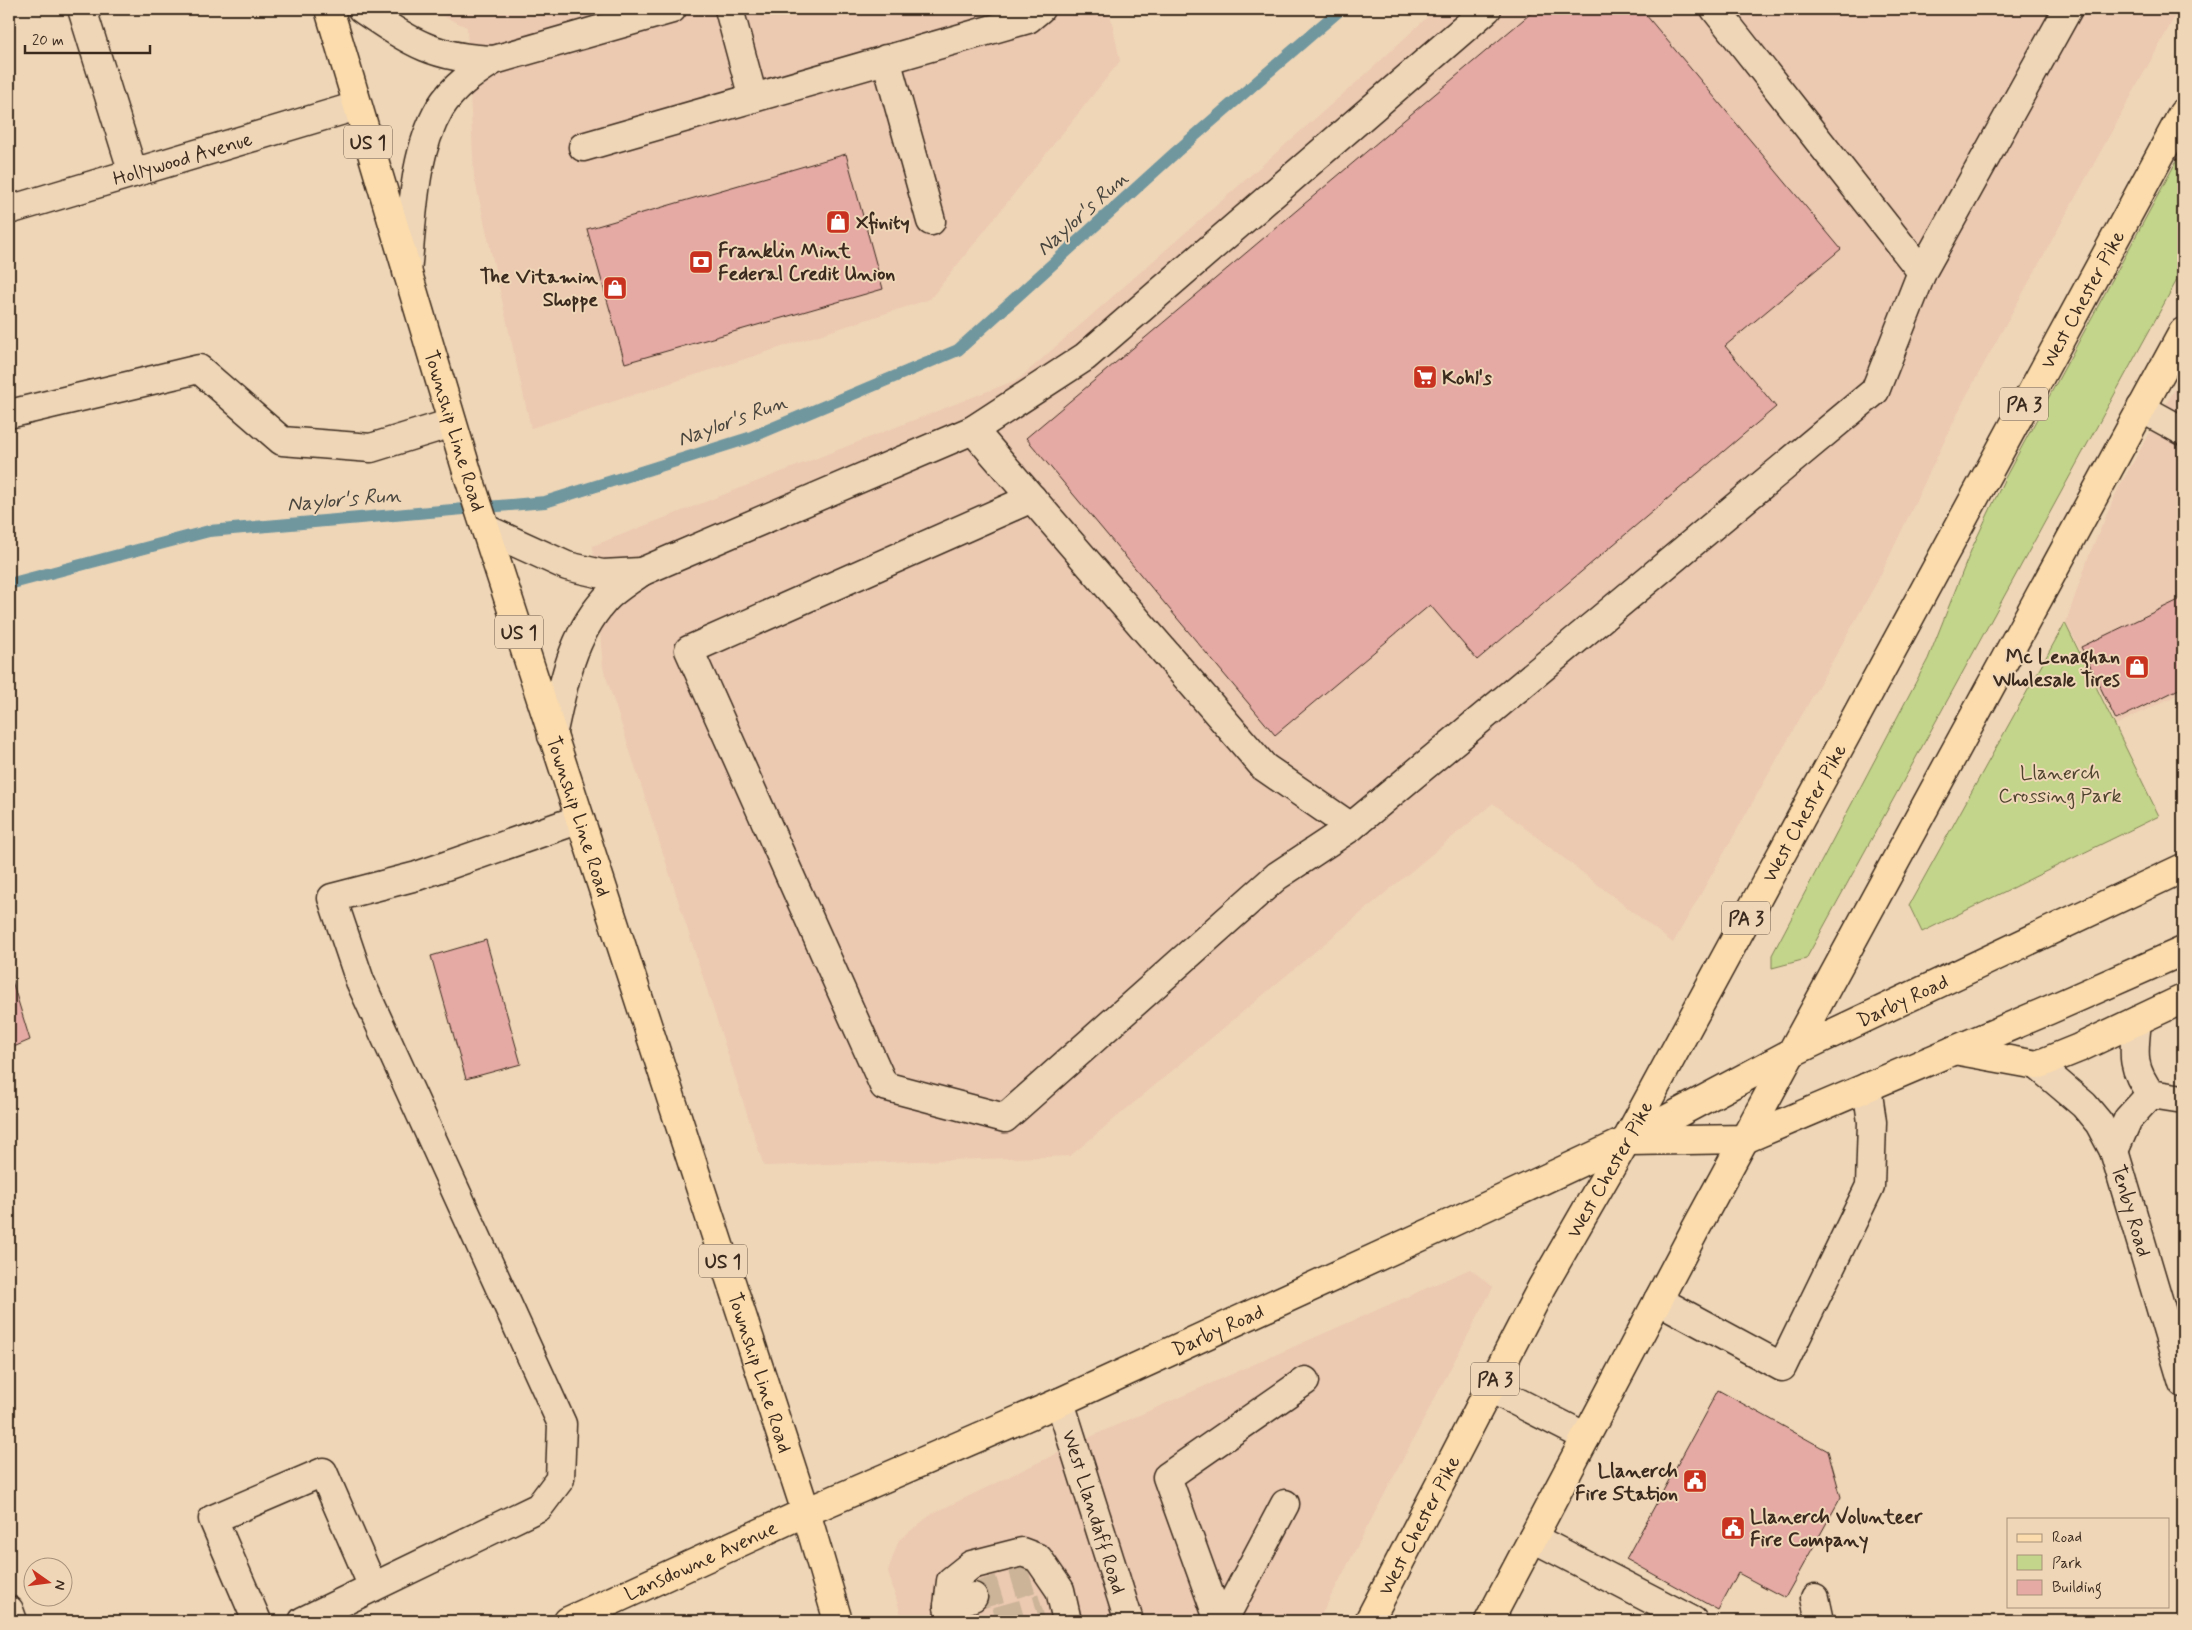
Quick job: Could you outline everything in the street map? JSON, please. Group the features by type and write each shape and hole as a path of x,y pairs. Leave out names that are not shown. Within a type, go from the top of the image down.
{"main road":[{"name":"Township Line Road","path":"329,9 469,478 806,1512 838,1621"},
{"name":"West Chester Pike","path":"1369,1621 1542,1287 1626,1140 2183,113"},
{"path":"1489,1621 1658,1300 2183,332"},
{"name":"Darby Road","path":"806,1512 1060,1402 1626,1140 1793,1052 2183,868"},
{"name":"Darby Road","path":"1626,1140 1745,1139 2124,978 2183,951"},
{"path":"1954,1050 2037,1065 2079,1048 2183,999"},
{"name":"Lansdowne Avenue","path":"568,1621 806,1512"}],"street":[{"path":"82,9 133,173"},
{"path":"362,9 401,35 425,48 456,57 494,60"},
{"path":"407,274 417,180 424,150 441,107 458,86 476,71 494,60 672,9"},
{"path":"729,9 753,98"},
{"path":"583,148 1028,19 1040,9"},
{"path":"552,736 564,679 579,637 604,600 640,572 973,430 1085,357 1487,9"},
{"path":"1715,9 1922,272"},
{"path":"1032,498 689,650 884,1086 1005,1118 1277,876 1351,827 1875,391 1922,272 2068,9"},
{"path":"886,59 931,220"},
{"name":"Hollywood Avenue","path":"9,210 357,106"},
{"path":"9,414 199,369 282,441 371,448 452,423"},
{"path":"2141,408 2183,431"},
{"path":"973,430 1264,767 1351,827"},
{"path":"486,529 567,566 602,574 640,572"},
{"path":"303,1621 540,1507 560,1479 562,1424 360,981 332,898 417,876 580,819"},
{"path":"2136,1020 2134,1061 2139,1075 2151,1094 2183,1099"},
{"name":"Tenby Road","path":"2037,1065 2084,1105 2099,1123 2114,1151 2183,1383"},
{"path":"1658,1300 1782,1367 1870,1186 1872,1122 1867,1087"},
{"path":"2114,1151 2128,1119 2151,1094"},
{"path":"1219,1621 1167,1477 1306,1381"},
{"path":"1490,1388 1586,1437"},
{"name":"West Llandaff Road","path":"1060,1402 1129,1621"},
{"path":"256,1621 213,1519 323,1472 373,1587"},
{"path":"1223,1621 1285,1504"},
{"path":"1533,1538 1693,1621"},
{"path":"949,1613 951,1580 971,1564 1022,1552 1038,1558 1040,1576 1060,1590 1057,1610"},
{"path":"949,1613 973,1597"},
{"path":"9,1610 13,1621"}],"shaded area":[{"path":"431,9 1109,9 1120,61 930,299 531,428 474,176 467,27"},
{"path":"1436,9 2179,9 1965,398 1877,582 1673,943 1493,803 1070,1156 764,1166 603,667 593,546 1019,379 1375,66"},
{"path":"2183,375 2183,692 2117,724 2066,622 2090,553 2119,487"},
{"path":"1470,1269 1493,1287 1318,1621 903,1621 888,1571 899,1540 932,1514 1099,1433"}],"green space":[{"path":"2183,149 2183,269 1806,959 1772,968 1772,955 1928,659 1972,548 2005,478"},
{"name":"Llanerch Crossing Park","path":"2065,623 2159,816 1922,932 1909,905"}],"building":[{"name":"Kohl's","path":"1536,9 1641,9 1841,249 1725,346 1776,407 1477,660 1430,605 1275,735 1026,438"},
{"path":"846,154 883,289 625,363 587,229"},
{"name":"Mc Lenaghan Wholesale Tires","path":"2183,598 2183,687 2116,720 2081,647"},
{"path":"486,940 521,1064 466,1079 431,956"},
{"path":"9,971 30,1040 9,1049"},
{"name":"Llanerch Volunteer Fire Company","path":"1718,1390 1828,1451 1841,1497 1785,1598 1738,1573 1718,1610 1626,1559"}],"waterway":[{"name":"Naylor's Run","path":"9,584 209,531 545,502 749,438 958,350 1176,152 1341,9"}],"tunnel":[{"path":"973,1597 1031,1579"},
{"path":"996,1621 1042,1608"}],"place":[{"name":"Xfinity","path":"838,222"},
{"name":"Franklin Mint Federal Credit Union","path":"701,262"},
{"name":"The Vitamin Shoppe","path":"615,288"},
{"name":"Kohl's","path":"1425,377"},
{"name":"Mc Lenaghan Wholesale Tires","path":"2137,667"},
{"name":"Llanerch Fire Station","path":"1695,1481"},
{"name":"Llanerch Volunteer Fire Company","path":"1733,1528"}]}
